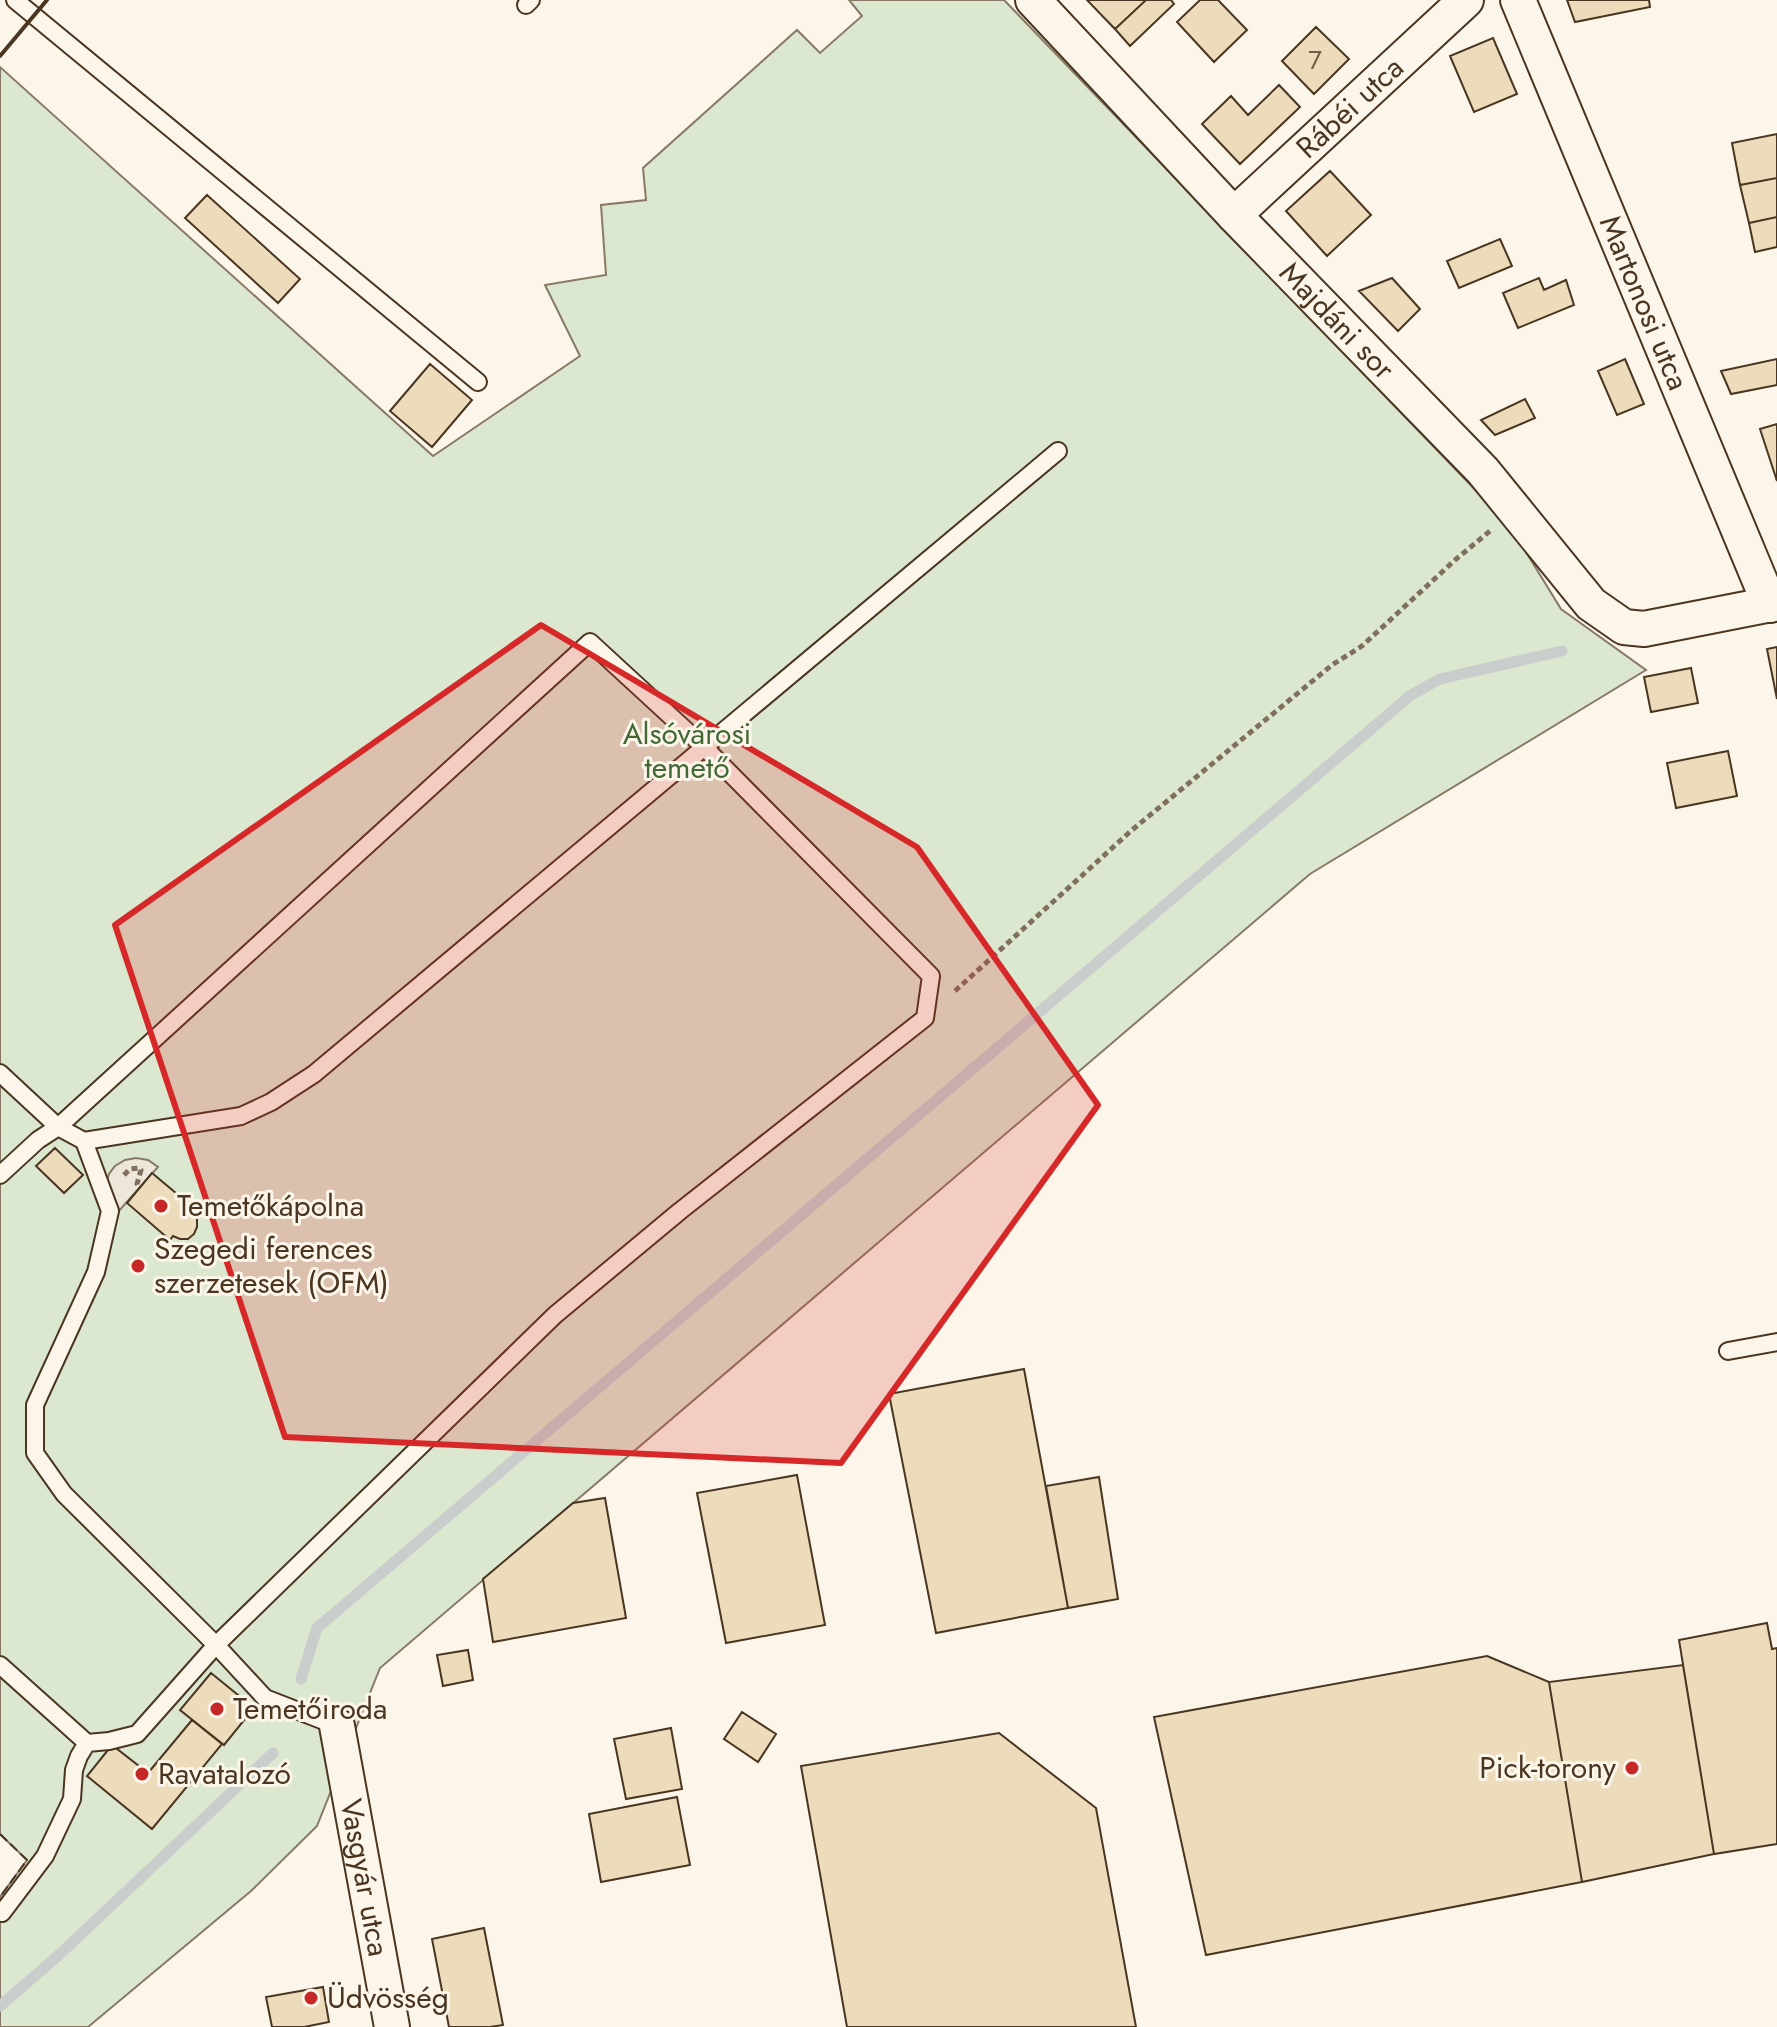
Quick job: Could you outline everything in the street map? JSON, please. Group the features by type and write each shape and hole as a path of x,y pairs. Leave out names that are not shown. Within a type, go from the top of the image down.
{"street":[{"name":"Majdáni sor","path":"1033,0 1234,215 1483,471 1591,604 1624,627 1644,629 1774,604"},
{"name":"Rábéi utca","path":"1234,215 1466,0"},
{"name":"Martonosi utca","path":"1518,0 1774,604"},
{"name":"Vasgyár utca","path":"337,1726 361,1799 392,2027"}],"lane":[{"path":"15,0 478,382"},
{"path":"0,1073 58,1127 84,1141 241,1116 271,1102 314,1074 1058,451"},
{"path":"0,1175 38,1140 58,1127 590,642 703,746 931,976 925,1018 680,1211 555,1315 216,1645 137,1734 87,1743 0,1665"},
{"path":"84,1141 110,1211 96,1272 35,1405 35,1453 64,1494 265,1698 337,1726"},
{"path":"1728,1351 1777,1342"},
{"path":"2,1913 45,1856 72,1799 74,1770 87,1743"}],"path":[{"path":"925,1018 1132,830 1332,665 1362,646 1455,560 1516,511"},
{"path":"124,1163 142,1161 147,1131"},
{"path":"120,1180 130,1169 139,1168 139,1188"}],"highlighted area":[{"path":"541,625 917,847 1098,1105 841,1463 285,1437 115,925"}],"green space":[{"name":"Alsóvárosi temető","path":"849,0 1004,0 1510,526 1561,609 1646,670 1310,874 380,1668 317,1826 251,1891 88,2027 0,2027 0,1897 27,1860 0,1834 0,67 433,456 580,356 545,285 606,275 601,205 646,200 643,168 797,30 820,53 862,16"}],"shaded area":[{"path":"125,1160 148,1160 158,1167 118,1212 111,1205 106,1184 109,1174"}],"building":[{"path":"1087,0 1146,0 1115,29"},
{"path":"1146,0 1171,0 1174,4 1130,46 1115,29"},
{"path":"1200,0 1218,0 1247,30 1214,62 1177,22"},
{"path":"1567,0 1649,0 1650,7 1575,22"},
{"path":"1316,27 1349,59 1314,94 1282,61"},
{"path":"1493,38 1517,94 1474,112 1450,56"},
{"path":"1279,85 1300,107 1240,164 1202,124 1231,96 1248,115"},
{"path":"1777,134 1777,178 1740,185 1732,143"},
{"path":"1330,171 1371,215 1327,256 1286,211"},
{"path":"1777,178 1777,217 1749,223 1740,185"},
{"path":"207,195 300,279 278,303 185,218"},
{"path":"1777,217 1777,247 1755,252 1749,223"},
{"path":"1500,239 1512,266 1459,288 1447,261"},
{"path":"1392,278 1420,309 1398,331 1359,291"},
{"path":"1539,278 1544,290 1566,280 1574,305 1518,328 1503,293"},
{"path":"1625,359 1644,404 1617,415 1598,371"},
{"path":"1777,359 1777,385 1731,394 1721,371"},
{"path":"430,364 472,400 432,447 390,411"},
{"path":"1525,399 1535,418 1495,435 1481,420"},
{"path":"1777,424 1777,481 1760,429"},
{"path":"1777,647 1777,699 1767,649"},
{"path":"1691,668 1698,703 1651,712 1644,677"},
{"path":"1728,751 1737,796 1676,808 1667,763"},
{"path":"55,1148 83,1175 64,1193 36,1166"},
{"name":"Temetőkápolna","path":"152,1173 195,1209 192,1213 197,1219 197,1227 188,1239 173,1236 170,1240 127,1203"},
{"path":"1024,1369 1068,1608 936,1633 889,1394"},
{"path":"797,1475 825,1625 726,1643 697,1493"},
{"path":"1099,1477 1118,1599 1068,1608 1046,1486"},
{"path":"605,1498 626,1618 493,1642 483,1579 573,1503"},
{"path":"1767,1623 1772,1649 1777,1648 1777,1844 1714,1854 1679,1640"},
{"path":"468,1650 473,1680 443,1686 437,1655"},
{"path":"1487,1656 1549,1682 1582,1882 1206,1955 1154,1717"},
{"name":"Pick-torony","path":"1683,1665 1714,1854 1582,1882 1549,1682"},
{"name":"Temetőiroda","path":"211,1673 254,1708 224,1745 180,1710"},
{"path":"742,1712 776,1734 758,1762 724,1739"},
{"name":"Ravatalozó","path":"192,1720 222,1744 152,1829 87,1776 112,1745 148,1773"},
{"path":"671,1728 682,1789 626,1799 614,1739"},
{"path":"999,1733 1096,1808 1136,2027 847,2027 801,1766"},
{"path":"677,1797 690,1865 601,1882 589,1814"},
{"path":"484,1928 503,2025 449,2027 432,1939"},
{"path":"323,1987 329,2022 304,2027 272,2027 266,1997"}],"waterway":[{"path":"301,1679 317,1628 1411,695 1440,679 1562,651"},
{"path":"0,2006 60,1954 273,1753"}],"fence":[{"path":"0,1834 27,1860 0,1897"}],"wall":[{"path":"0,56 47,0"}],"place":[{"name":"Temetőkápolna","path":"161,1206"},
{"name":"Szegedi ferences szerzetesek (OFM)","path":"138,1266"},
{"name":"Temetőiroda","path":"217,1709"},
{"name":"Pick-torony","path":"1632,1768"},
{"name":"Ravatalozó","path":"142,1774"},
{"name":"Üdvösség","path":"311,1998"}]}
